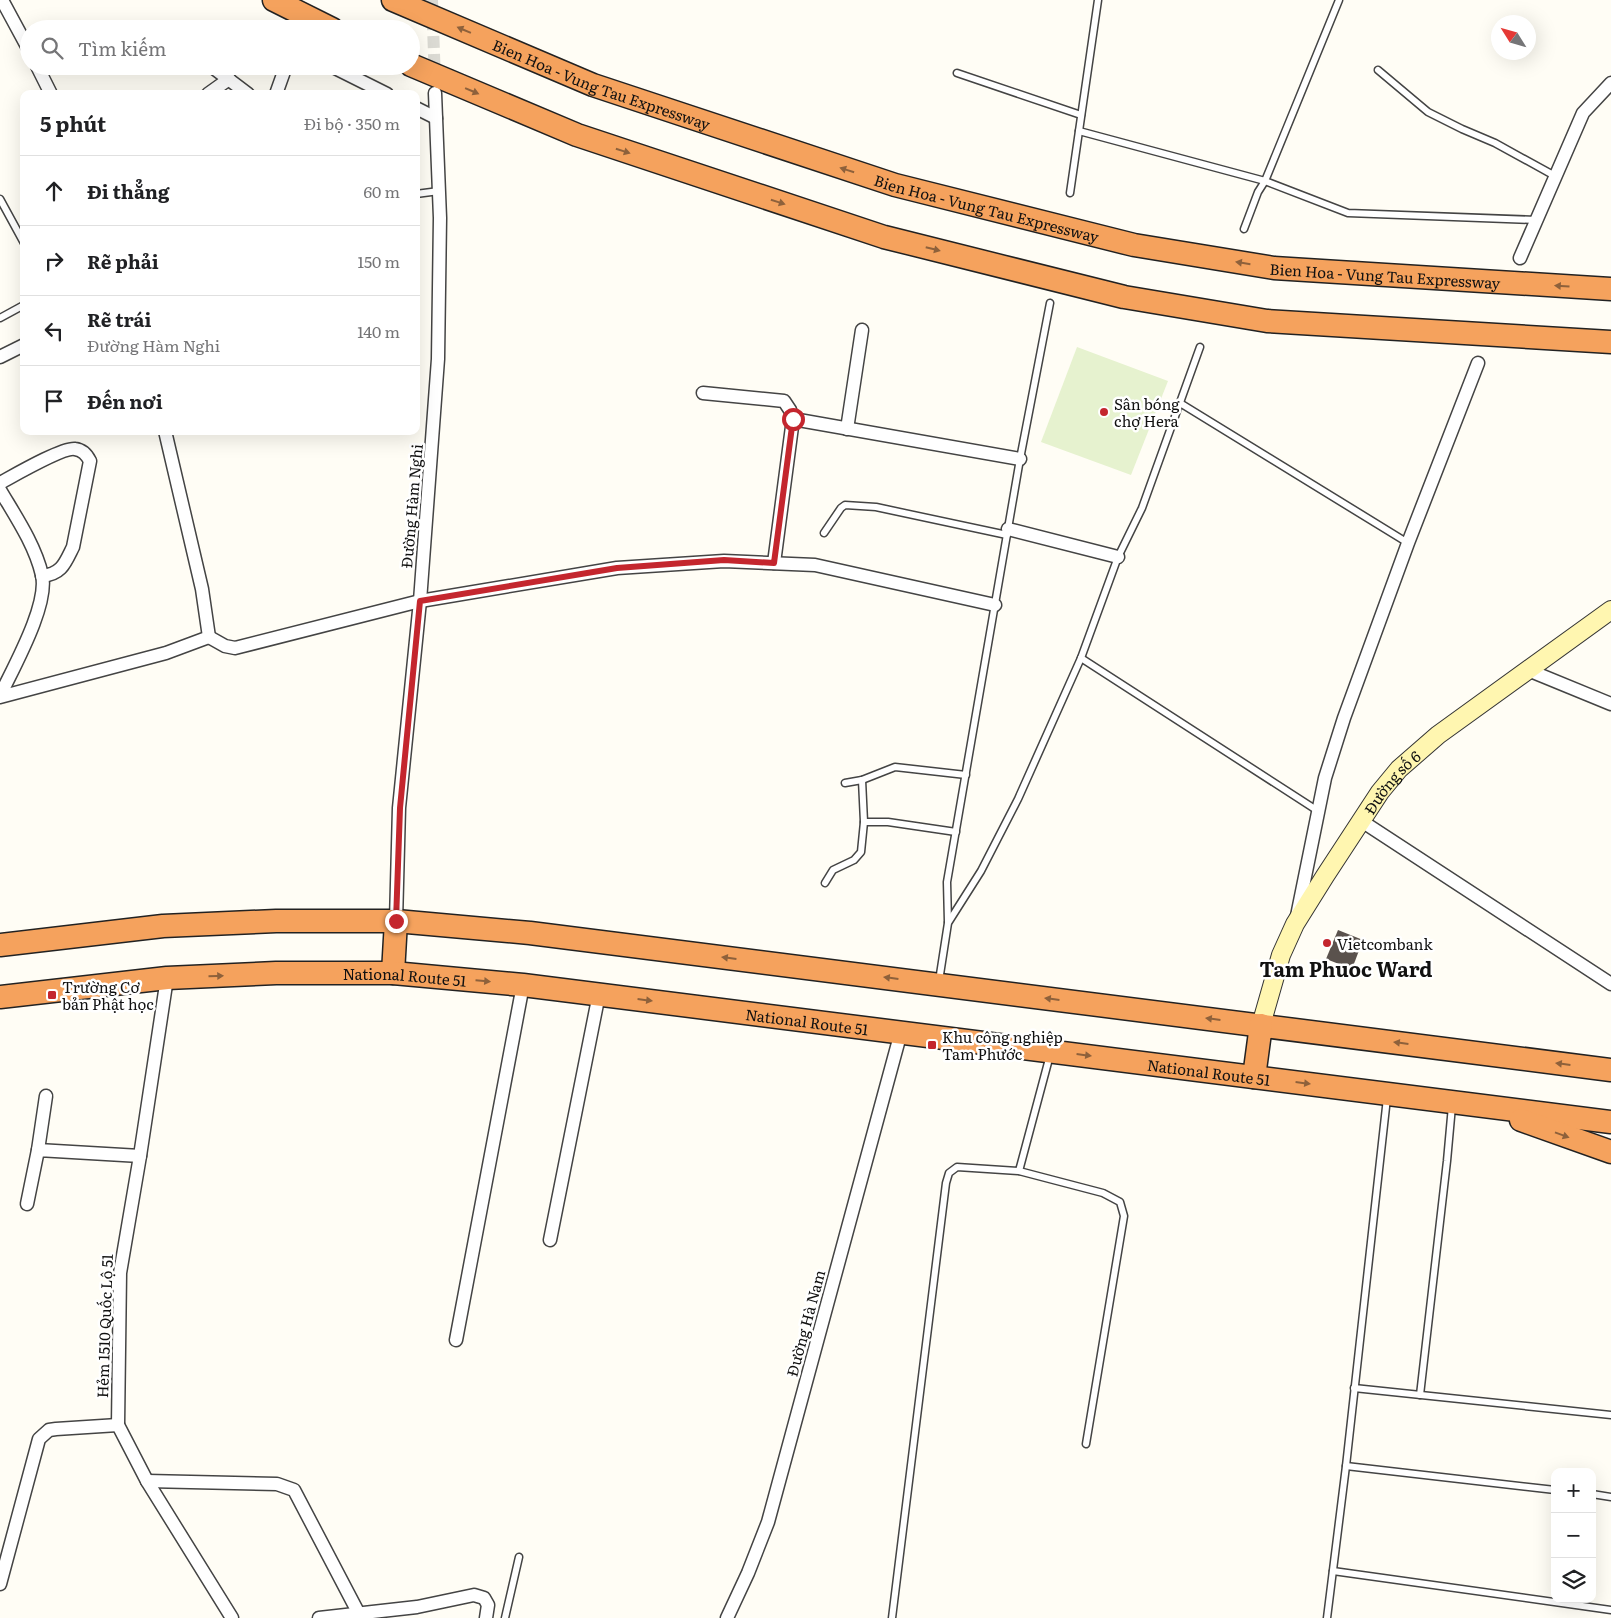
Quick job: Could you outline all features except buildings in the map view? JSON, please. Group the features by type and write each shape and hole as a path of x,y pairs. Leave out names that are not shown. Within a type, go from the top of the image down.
{"highway":[{"path":"274,0 314,20"},
{"name":"Bien Hoa - Vung Tau Expressway","path":"393,0 593,85 886,182 1134,245 1274,268 1611,289"},
{"path":"420,69 577,135 884,237 1124,297 1267,321 1611,342"},
{"path":"0,945 163,926 276,921 396,921 530,933 1611,1070"},
{"path":"393,973 396,921"},
{"name":"National Route 51","path":"0,997 167,978 276,973 393,973 599,994 1611,1122"},
{"path":"1254,1077 1261,1025"},
{"path":"1483,1106 1611,1152"}],"street":[{"path":"3,8 20,35"},
{"path":"42,75 49,90"},
{"path":"223,75 243,90"},
{"path":"277,90 283,75"},
{"path":"349,75 379,90"},
{"path":"214,90 229,79"},
{"path":"1520,258 1583,113 1611,83"},
{"name":"Đường Hàm Nghi","path":"396,921 400,808 420,601 438,358 440,218 436,93"},
{"path":"420,110 436,118"},
{"path":"847,429 862,330"},
{"path":"0,357 20,347"},
{"path":"1295,924 1325,778 1344,718 1408,543 1478,363"},
{"path":"703,394 784,401 790,410 793,419 774,563"},
{"path":"793,419 1020,460"},
{"path":"166,435 202,588 209,637"},
{"path":"0,483 63,451 75,448 85,453 90,461 73,547 59,571 42,576"},
{"path":"0,490 30,541 42,576 42,600 0,696"},
{"path":"1008,532 1118,557"},
{"path":"0,696 166,653 209,637 225,646 235,648 420,601 617,568 724,560 814,565 995,605"},
{"name":"Đường số 6","path":"1261,1025 1281,955 1295,924 1360,820 1399,769 1438,735 1611,610"},
{"path":"1528,670 1611,704"},
{"path":"1360,820 1611,984"},
{"name":"Hẻm 1510 Quốc Lộ 51","path":"167,978 120,1273 118,1425 147,1481 232,1618"},
{"path":"456,1340 523,985"},
{"path":"550,1240 599,994"},
{"name":"Đường Hà Nam","path":"727,1618 768,1522 901,1032"},
{"path":"27,1204 46,1096"},
{"path":"38,1150 140,1156"},
{"path":"0,1584 39,1439 48,1430 118,1425"},
{"path":"147,1481 277,1484 294,1490 360,1614"},
{"path":"320,1618 417,1607 474,1595 484,1598 488,1606 486,1618"}],"lane":[{"path":"1070,193 1098,0"},
{"path":"1244,229 1339,0"},
{"path":"1378,70 1428,112 1495,143 1555,176"},
{"path":"957,73 1081,115"},
{"path":"1079,131 1265,181 1348,213 1536,220"},
{"path":"420,193 439,191"},
{"path":"0,199 20,236"},
{"path":"939,984 948,923 947,882 1020,460 1050,304"},
{"path":"0,318 20,307"},
{"path":"948,923 981,871 1018,800 1081,658 1118,557 1142,508 1200,347"},
{"path":"1180,404 1408,543"},
{"path":"824,533 845,505 876,507 1008,532"},
{"path":"1081,658 1318,811"},
{"path":"845,783 862,780 895,766 966,775"},
{"path":"826,882 833,870 854,860 861,852 864,822 862,780"},
{"path":"864,822 888,822 956,832"},
{"path":"1019,1171 1051,1051"},
{"path":"1327,1618 1346,1466 1387,1094"},
{"path":"1420,1395 1452,1102"},
{"path":"892,1618 948,1178 949,1172 957,1167 1019,1171 1103,1193 1120,1202 1124,1216 1086,1444"},
{"path":"1354,1388 1611,1415"},
{"path":"1346,1466 1551,1490"},
{"path":"1596,1495 1611,1497"},
{"path":"505,1618 519,1557"},
{"path":"1333,1571 1611,1610"}],"green space":[{"name":"Sân bóng chợ Hera","path":"1077,347 1168,381 1131,475 1041,442"}],"tunnel":[{"path":"432,0 435,80"}],"place":[{"name":"Sân bóng chợ Hera","path":"1104,412"},
{"name":"Vietcombank","path":"1327,943"},
{"name":"Trường Cơ bản Phật học","path":"52,995"},
{"name":"Khu công nghiệp Tam Phước","path":"932,1045"}],"district":[{"name":"Tam Phuoc Ward","path":"1346,968"}],"route":[{"path":"396,921 400,808 420,601 617,568 724,560 774,563 793,419"}]}
